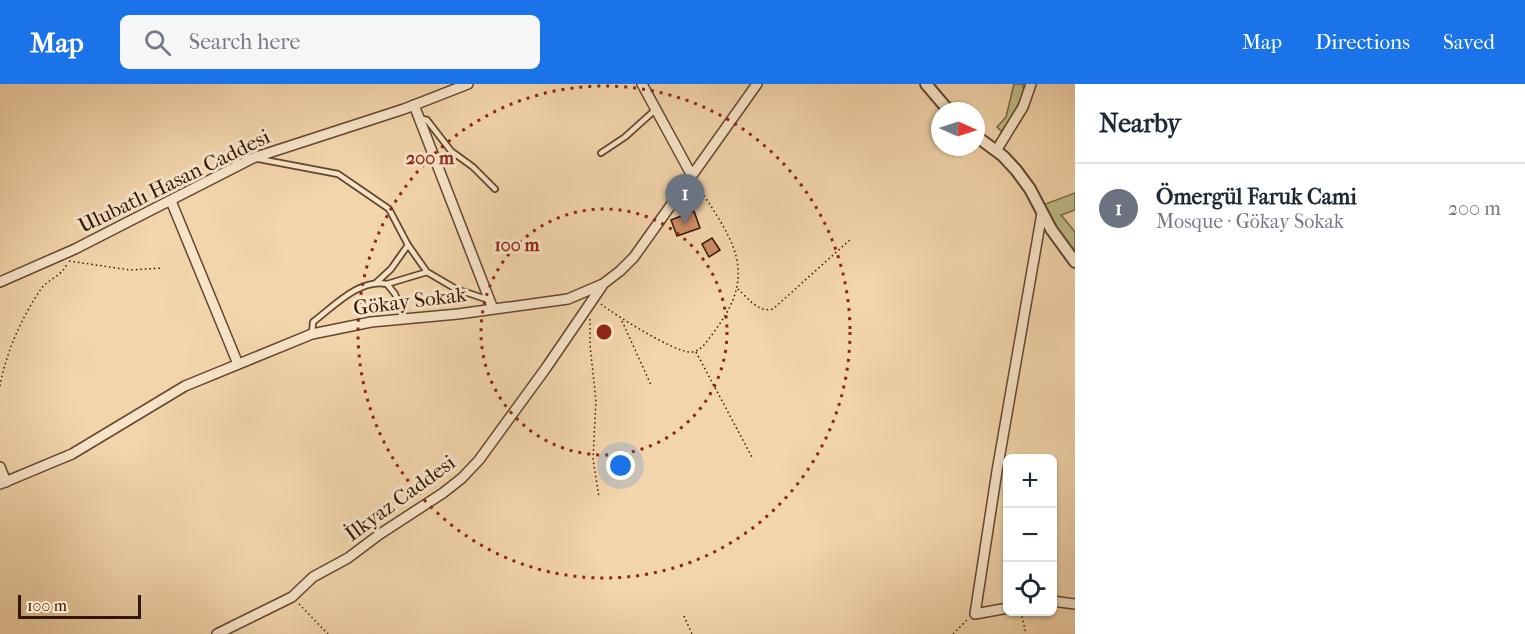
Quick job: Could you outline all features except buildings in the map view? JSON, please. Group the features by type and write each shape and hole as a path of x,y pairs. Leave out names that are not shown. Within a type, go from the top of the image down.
{"street":[{"name":"Ulubatlı Hasan Caddesi","path":"0,282 75,249 253,158 414,105 468,84"},
{"path":"642,84 691,174"},
{"name":"Gökay Sokak","path":"3,483 72,454 185,386 312,334 360,324 405,319 491,304 568,299 603,284 634,257 757,84"},
{"path":"926,84 941,102"},
{"path":"996,151 1023,107 1031,84"},
{"path":"414,105 491,304"},
{"path":"985,143 1010,163 1022,177 1042,213 1075,262"},
{"path":"171,201 238,363"},
{"path":"1003,609 975,614 997,471 1042,213"},
{"name":"İlkyaz Caddesi","path":"217,634 292,597 313,577 348,558 443,493 471,469 546,368 603,284"},
{"path":"0,467 3,483"},
{"path":"1057,602 1075,604"}],"lane":[{"path":"601,153 625,137 656,110"},
{"path":"418,118 427,120 450,151 473,167 495,189"},
{"path":"253,158 339,174 389,209 408,245 427,272 456,289 491,304"},
{"path":"312,334 313,322 358,289 376,282 391,269 408,245"},
{"path":"376,282 387,284 427,272"},
{"path":"387,284 395,294 405,319"}],"path":[{"path":"593,298 621,320 683,351 696,351 702,347 727,315 737,289 738,271 733,245 691,174"},
{"path":"737,289 760,308 773,309 852,238"},
{"path":"0,386 3,370 22,323 42,288 66,268 68,261 130,270 162,267"},
{"path":"591,316 590,345 596,401 593,459 599,497"},
{"path":"621,320 651,385"},
{"path":"696,351 753,459"},
{"path":"292,597 320,623 328,634"},
{"path":"953,634 975,614"},
{"path":"684,615 692,634"},
{"path":"1022,616 1026,634"}],"shaded area":[{"path":"1014,84 1023,84 1024,93 1004,134 997,127 1006,117"},
{"path":"1075,193 1075,210 1061,215 1075,232 1075,256 1040,206"}],"place":[{"name":"Ömergül Faruk Cami","path":"685,224"}]}
